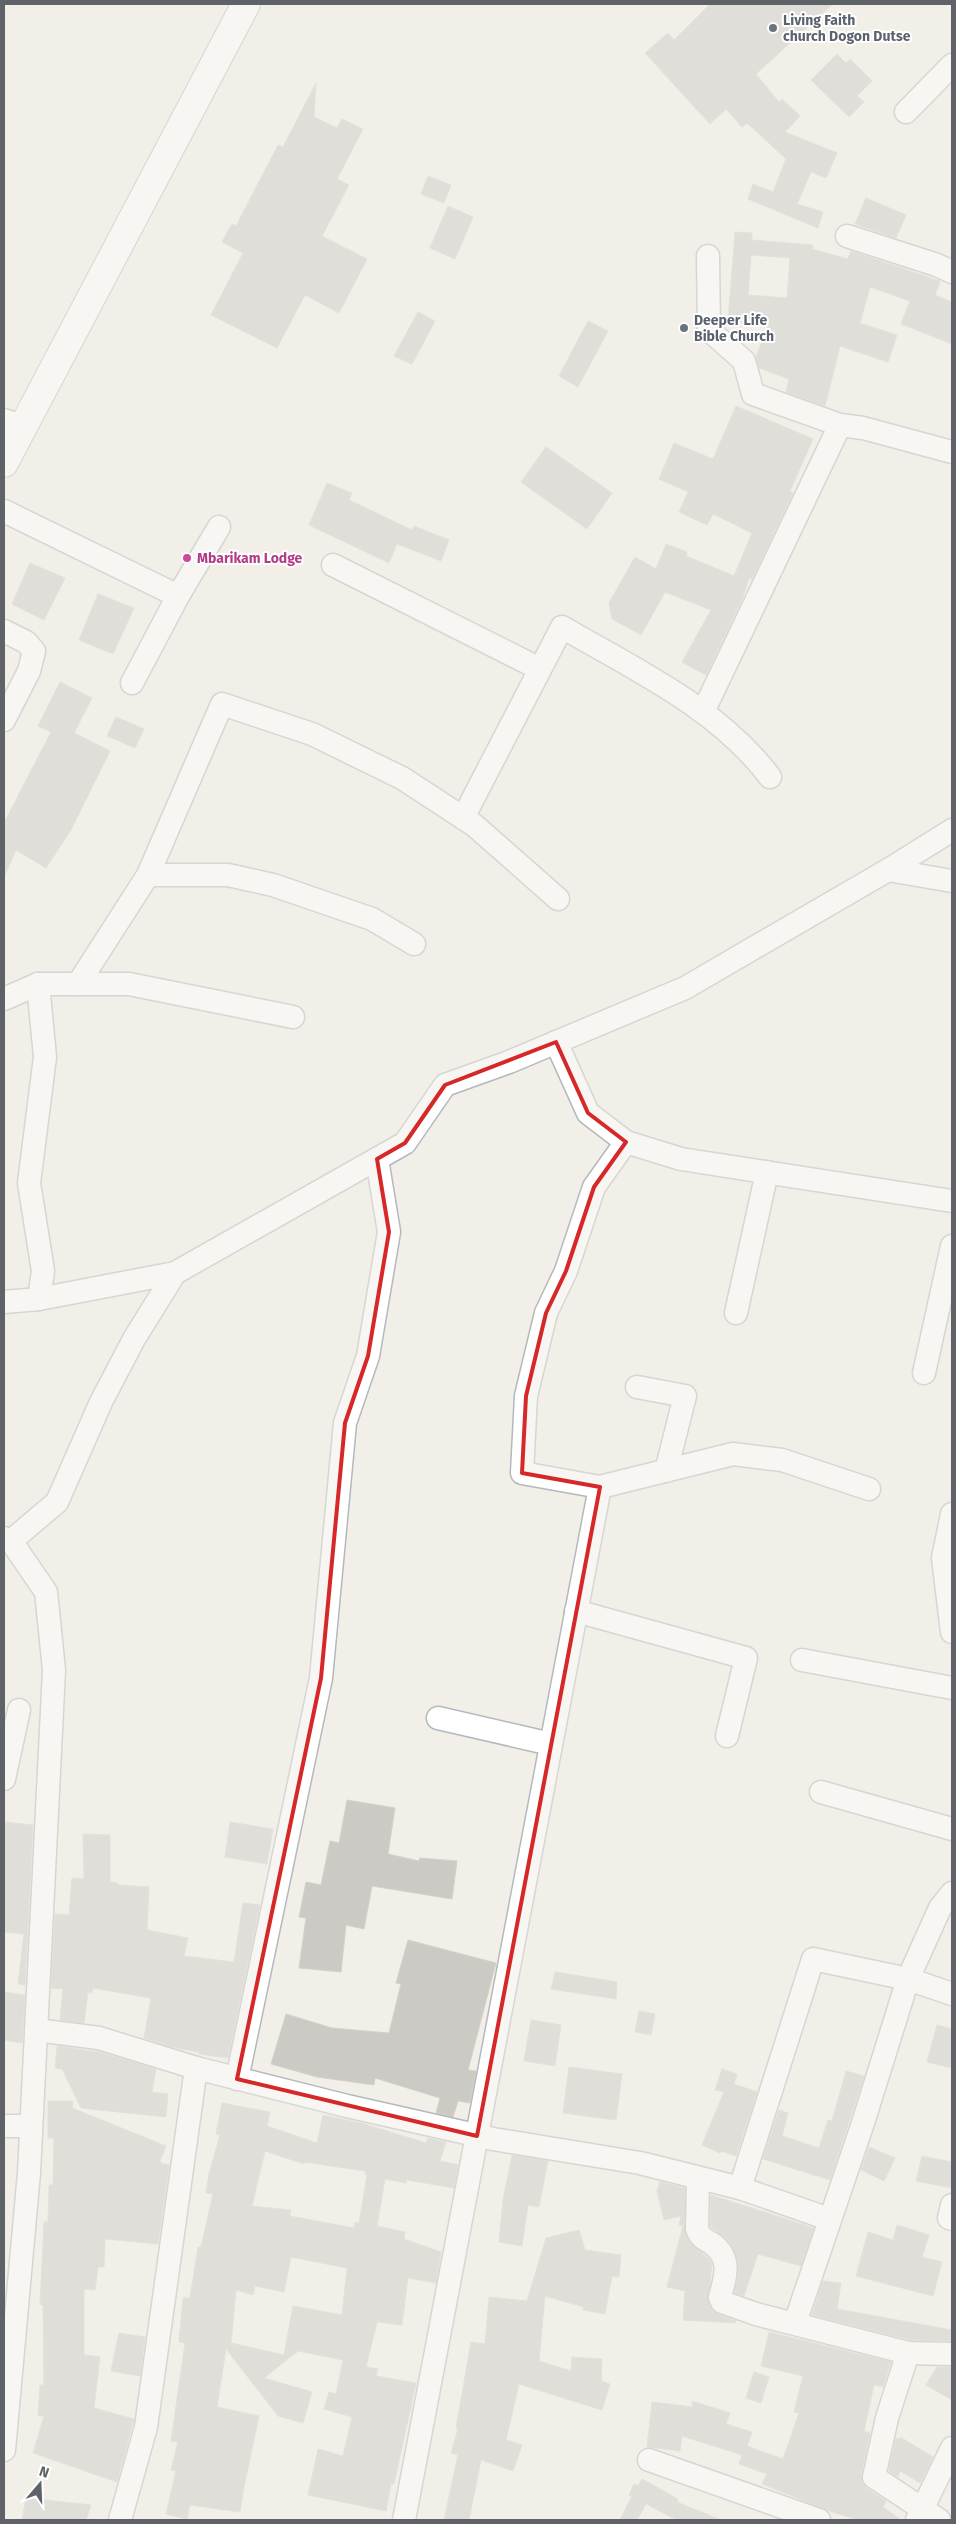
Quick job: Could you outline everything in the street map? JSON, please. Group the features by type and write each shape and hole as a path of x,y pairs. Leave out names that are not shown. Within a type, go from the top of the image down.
{"street":[{"path":"4,463 13,423 242,5"},
{"path":"906,112 952,65"},
{"path":"847,236 937,265 952,272"},
{"path":"708,256 709,330 744,361 753,394 840,425 864,428 952,452"},
{"path":"703,712 840,425"},
{"path":"4,511 178,596"},
{"path":"132,683 178,596 219,527"},
{"path":"332,565 540,669"},
{"path":"463,818 562,627 692,702 754,756 770,777"},
{"path":"4,631 26,642 34,652 29,671 4,720"},
{"path":"78,984 148,874 222,704 312,734 402,778 463,818 558,899"},
{"path":"4,1302 39,1299 175,1273 405,1143 445,1084 556,1042 686,988 888,870 952,830"},
{"path":"888,870 952,881"},
{"path":"148,874 228,875 273,886 372,919 414,944"},
{"path":"38,984 45,1057 29,1183 43,1271 39,1299"},
{"path":"4,999 38,984 129,984 293,1017"},
{"path":"556,1042 588,1113 626,1142 682,1159 951,1196"},
{"path":"626,1142 594,1186 566,1271 546,1314 526,1396 522,1473 600,1487 733,1454 782,1460 869,1489"},
{"path":"237,2079 322,1678 345,1423 368,1356 389,1232 376,1158"},
{"path":"736,1313 767,1172"},
{"path":"924,1373 952,1246"},
{"path":"4,2450 31,2126 54,1670 46,1592 8,1539 57,1502 101,1402 134,1339 175,1273"},
{"path":"637,1388 685,1396 666,1471"},
{"path":"404,2520 600,1487"},
{"path":"952,1514 943,1558 952,1632"},
{"path":"576,1611 746,1658 727,1736"},
{"path":"802,1660 952,1688"},
{"path":"4,1779 19,1710"},
{"path":"438,1718 551,1744"},
{"path":"820,1792 952,1829"},
{"path":"795,2323 863,2123 908,1979 940,1908 952,1893"},
{"path":"740,2188 813,1958 908,1979 952,1994"},
{"path":"36,2030 99,2038 237,2079 477,2136 640,2164 740,2188 829,2219"},
{"path":"120,2520 146,2427 196,2068"},
{"path":"4,2126 31,2126"},
{"path":"698,2178 697,2229 699,2236 723,2254 726,2266 727,2272 721,2300 756,2314 908,2353 952,2354"},
{"path":"952,2205 949,2218 952,2219"},
{"path":"908,2353 886,2418 874,2477 927,2516 952,2448"},
{"path":"649,2460 819,2520"}],"highlighted area":[{"path":"556,1042 588,1113 626,1142 594,1187 566,1271 546,1313 526,1396 522,1473 600,1487 477,2136 237,2079 321,1678 345,1423 368,1356 389,1232 377,1159 405,1143 445,1085"}],"building":[{"path":"710,4 833,4 756,74 779,102 782,99 800,116 785,132 837,153 826,178 811,172 797,204 823,212 818,228 748,199 753,184 773,192 786,159 747,123 742,127 726,109 710,124 645,53 668,33 674,40"},
{"path":"837,54 846,63 850,59 872,81 857,96 864,102 849,117 811,80"},
{"path":"316,83 314,117 337,128 342,119 363,129 337,179 349,185 322,236 367,259 339,313 305,295 277,348 211,315 243,253 222,242 232,224 236,226 278,145 283,147"},
{"path":"428,176 451,185 444,203 421,194"},
{"path":"866,198 906,215 896,238 855,224"},
{"path":"448,206 473,217 455,259 430,248"},
{"path":"735,232 752,233 752,240 813,245 812,249 848,259 851,251 940,281 935,295 952,302 952,344 901,324 910,301 870,287 860,323 897,335 888,362 840,346 825,406 786,392 789,379 759,368 756,357 769,324 728,321","holes":["751,255 790,258 787,298 748,295"]},
{"path":"418,312 435,321 412,364 394,356"},
{"path":"588,321 608,331 578,387 559,376"},
{"path":"736,406 813,439 790,491 793,493 752,579 749,578 743,597 706,675 682,662 711,610 665,592 641,635 612,619 609,603 635,557 656,569 666,544 687,552 686,556 734,576 752,533 713,514 707,525 679,512 688,492 659,479 674,443 713,459"},
{"path":"546,447 612,493 587,529 521,482"},
{"path":"327,483 352,493 349,500 412,530 414,526 449,540 441,561 397,544 389,563 309,525"},
{"path":"30,563 65,578 44,620 12,604"},
{"path":"98,594 134,608 113,654 79,640"},
{"path":"60,682 92,698 74,733 110,751 71,830 46,868 16,850 4,877 4,823 51,732 38,726"},
{"path":"116,717 144,729 135,748 107,736"},
{"path":"347,1800 395,1808 388,1854 419,1861 420,1858 457,1861 452,1899 372,1886 364,1929 346,1925 341,1972 299,1968 306,1918 299,1917 306,1882 321,1885 330,1841 339,1843"},
{"path":"4,1822 33,1825 25,1985 18,1984 24,1934 4,1932"},
{"path":"230,1822 273,1829 267,1864 225,1857"},
{"path":"83,1834 110,1835 110,1882 118,1883 118,1885 149,1887 147,1930 188,1938 184,1956 234,1962 243,1903 260,1905 228,2058 199,2054 199,2052 172,2047 144,2038 151,1998 93,1988 92,1993 88,1992 84,2023 60,2020 63,1989 51,1988 55,1914 69,1915 72,1878 84,1879"},
{"path":"408,1940 496,1963 468,2070 476,2071 470,2103 458,2101 453,2117 436,2113 440,2098 375,2078 374,2085 317,2077 271,2064 286,2014 332,2028 389,2033 401,1984 396,1983"},
{"path":"555,1972 617,1982 616,1999 551,1989"},
{"path":"4,1992 25,1995 22,2043 4,2040"},
{"path":"639,2011 655,2014 651,2035 635,2032"},
{"path":"531,2020 561,2025 555,2066 524,2061"},
{"path":"937,2025 952,2029 952,2068 927,2062"},
{"path":"57,2046 99,2052 156,2069 152,2092 168,2094 166,2117 81,2108 62,2069 55,2068"},
{"path":"569,2067 622,2074 616,2120 563,2113"},
{"path":"722,2069 737,2074 734,2084 757,2092 736,2156 721,2151 720,2153 702,2145 724,2092 715,2090"},
{"path":"846,2071 864,2076 830,2180 763,2159 779,2110 788,2113 782,2136 819,2148 828,2120 832,2121"},
{"path":"48,2101 73,2101 72,2108 166,2146 160,2161 169,2165 158,2244 105,2239 104,2267 98,2267 95,2290 84,2289 84,2355 100,2357 94,2408 134,2419 117,2482 33,2453 44,2416 38,2416 40,2385 44,2385 43,2305 40,2304 44,2222 48,2222 49,2185 53,2185 54,2138 48,2138"},
{"path":"222,2103 270,2112 267,2126 317,2143 323,2115 361,2123 426,2143 428,2138 446,2142 440,2161 458,2165 454,2188 407,2180 406,2183 385,2179 377,2226 405,2232 404,2239 441,2252 436,2283 408,2278 402,2325 377,2322 366,2367 378,2369 376,2376 416,2383 394,2484 391,2484 386,2511 308,2495 318,2449 343,2456 352,2417 324,2409 329,2392 336,2394 343,2360 298,2351 264,2378 312,2392 303,2423 278,2416 226,2349 217,2407 259,2416 240,2512 190,2505 187,2519 166,2514 176,2471 171,2470 178,2442 171,2441 185,2343 179,2342 183,2298 190,2298 198,2247 201,2247 213,2194 206,2193 209,2174 220,2135 216,2134","holes":["265,2151 304,2164 304,2162 365,2171 367,2175 359,2223 355,2222 354,2228 290,2216 291,2210 252,2206","291,2257 347,2268 342,2315 293,2306 284,2355 231,2343 236,2290 253,2295 255,2286 284,2292"]},
{"path":"869,2147 895,2158 884,2181 861,2170"},
{"path":"512,2155 548,2161 539,2207 528,2205 522,2246 499,2242 503,2200"},
{"path":"922,2156 952,2162 952,2188 916,2181"},
{"path":"660,2182 685,2188 685,2234 692,2245 708,2258 712,2264 708,2302 713,2312 736,2321 735,2323 683,2320 685,2291 667,2287 683,2226 679,2225 681,2216 664,2220 657,2191"},
{"path":"711,2195 814,2228 801,2266 758,2254 744,2296 735,2293 738,2259 728,2240 710,2226"},
{"path":"897,2225 929,2235 922,2257 942,2262 933,2296 856,2276 868,2232 893,2240"},
{"path":"579,2230 585,2250 621,2255 619,2277 612,2276 605,2314 583,2310 584,2307 545,2296 539,2361 571,2371 572,2357 602,2359 601,2381 610,2384 602,2410 519,2384 506,2440 522,2445 513,2471 481,2460 469,2520 444,2520 458,2455 451,2453 458,2429 456,2428 471,2342 485,2344 489,2297 527,2301 546,2238"},
{"path":"823,2281 841,2283 837,2309 952,2330 952,2341 910,2340 812,2315"},
{"path":"769,2332 891,2362 883,2387 874,2385 864,2431 870,2433 861,2475 866,2488 886,2501 883,2507 901,2520 859,2520 829,2511 762,2484 767,2474 739,2464 742,2455 682,2436 680,2451 647,2447 652,2402 693,2407 692,2401 730,2413 726,2424 752,2432 747,2446 783,2459 799,2413 794,2412 803,2376 761,2366"},
{"path":"119,2333 145,2337 140,2376 111,2371"},
{"path":"937,2367 952,2367 952,2400 926,2385"},
{"path":"754,2372 769,2377 761,2403 746,2398"},
{"path":"902,2438 933,2457 920,2483 900,2471 898,2477 889,2471 896,2439"},
{"path":"642,2479 678,2499 677,2502 721,2520 677,2520 646,2504 637,2520 620,2520 632,2496 629,2495 634,2484 638,2486"},
{"path":"26,2498 91,2505 86,2520 22,2520"}],"place":[{"name":"Living Faith church Dogon Dutse","path":"773,28"},
{"name":"Deeper Life Bible Church","path":"684,328"},
{"name":"Mbarikam Lodge","path":"187,558"}]}
